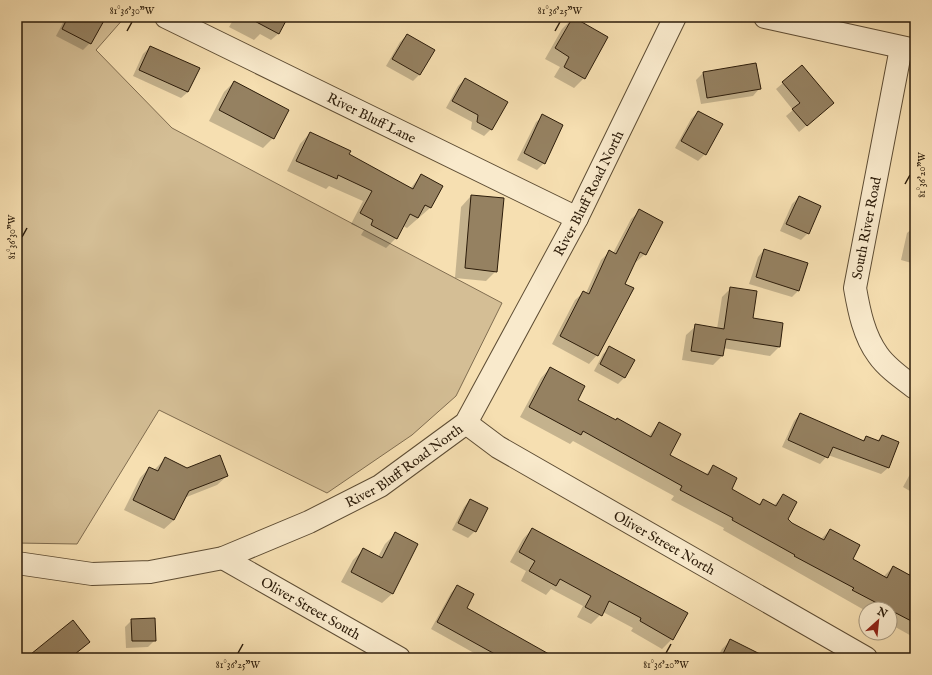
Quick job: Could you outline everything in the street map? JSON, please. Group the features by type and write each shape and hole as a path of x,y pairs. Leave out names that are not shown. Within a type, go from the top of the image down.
{"street":[{"name":"River Bluff Lane","path":"166,17 577,218"},
{"name":"River Bluff Road North","path":"17,563 92,574 150,572 223,558 309,522 380,486 466,423 577,218 675,17"},
{"path":"765,17 908,49"},
{"name":"South River Road","path":"908,49 855,288 861,321 878,356 915,388"},
{"name":"Oliver Street North","path":"466,423 498,447 866,658"},
{"name":"Oliver Street South","path":"223,558 399,658"}],"shaded area":[{"path":"17,17 125,17 96,50 172,128 502,303 456,396 412,435 327,493 159,410 77,544 17,543"}],"building":[{"path":"68,17 106,17 91,44 62,29"},
{"path":"247,17 288,17 279,34"},
{"path":"573,17 608,37 585,79 564,67 569,57 555,48"},
{"path":"407,34 435,50 420,75 392,59"},
{"path":"150,46 200,68 188,92 139,70"},
{"path":"756,63 761,89 707,98 703,72"},
{"path":"802,65 834,103 807,126 792,109 800,103 782,82"},
{"path":"465,78 508,102 492,130 477,122 478,115 452,101"},
{"path":"234,81 289,110 274,139 219,110"},
{"path":"698,111 723,124 706,155 681,141"},
{"path":"542,114 563,125 545,164 524,153"},
{"path":"310,132 351,151 349,154 413,189 421,174 443,186 431,208 425,205 418,218 410,214 397,239 371,225 373,220 360,213 372,191 338,175 337,179 296,161"},
{"path":"471,195 504,198 497,272 465,268"},
{"path":"799,196 821,206 809,234 786,224"},
{"path":"639,209 663,222 646,255 640,252 625,284 634,288 598,356 560,336 583,291 589,294 609,250 616,254"},
{"path":"764,249 808,263 799,291 756,277"},
{"path":"730,287 757,291 753,318 783,323 780,347 726,339 723,356 691,351 695,324 724,329"},
{"path":"609,346 635,360 625,378 600,364"},
{"path":"550,367 585,386 578,400 616,420 617,418 651,437 659,422 681,434 670,455 708,475 713,465 737,478 732,489 760,505 763,499 776,506 783,494 797,502 788,519 792,523 824,540 830,529 860,545 853,559 887,578 893,566 915,578 915,623 898,614 898,601 873,601 852,590 854,588 794,556 795,555 732,520 733,518 680,490 682,486 583,431 581,435 529,407"},
{"path":"800,413 864,441 866,436 879,441 882,435 899,442 889,468 833,447 828,458 788,440"},
{"path":"220,455 228,476 189,491 174,520 133,500 149,467 158,471 165,457 187,468"},
{"path":"470,499 488,508 476,532 458,523"},
{"path":"532,528 688,613 673,640 640,621 641,618 609,601 602,616 585,607 591,596 560,579 556,586 529,571 535,561 519,552"},
{"path":"395,532 418,544 393,594 351,572 363,548 382,558"},
{"path":"457,585 474,594 467,608 556,658 502,658 437,622"},
{"path":"155,618 156,641 132,641 131,619"},
{"path":"73,620 90,642 70,658 26,658"},
{"path":"730,639 768,658 721,658"}]}
